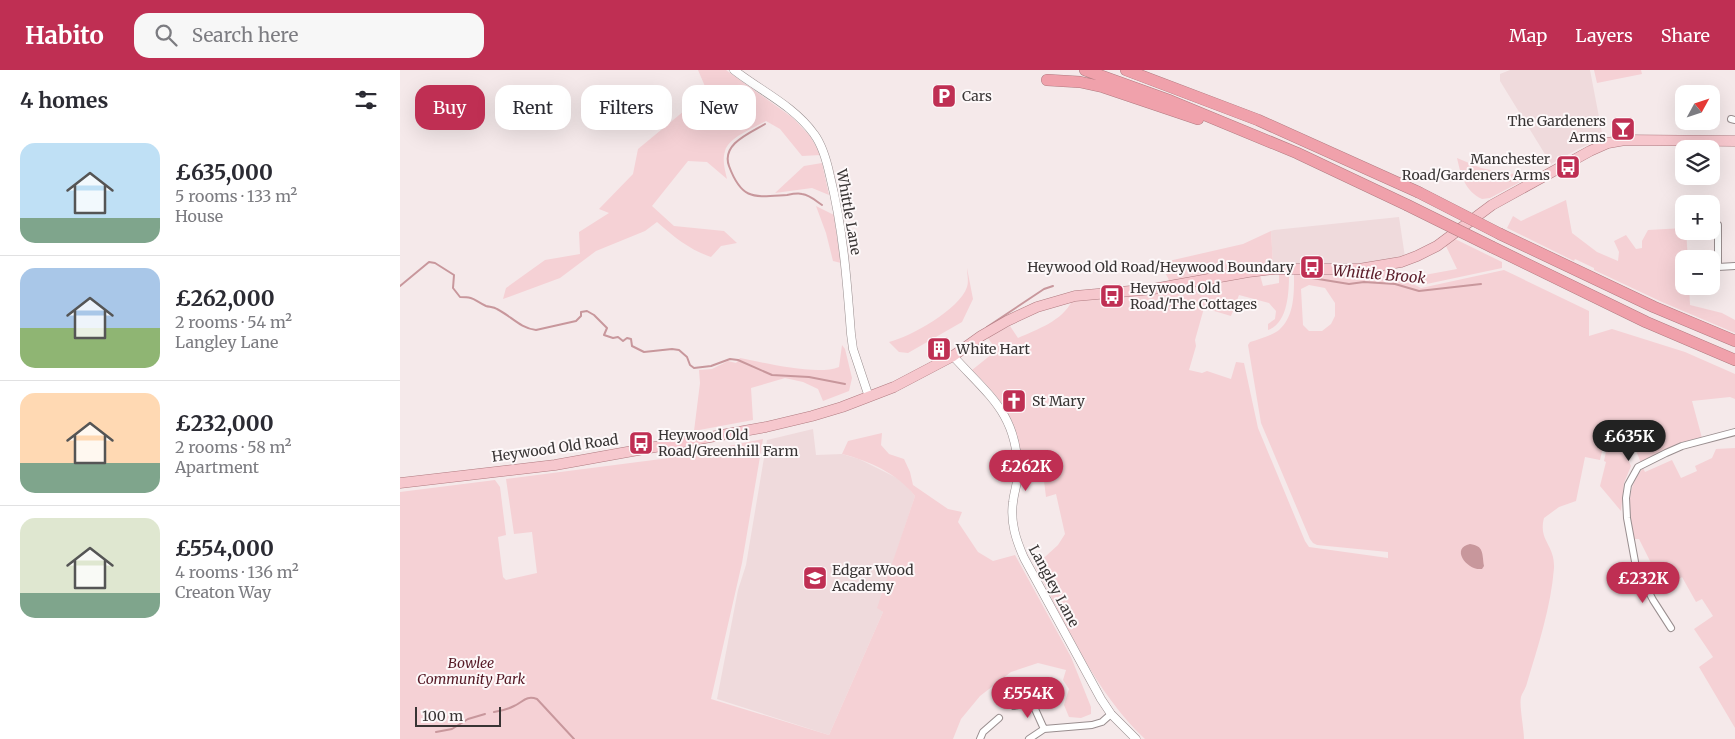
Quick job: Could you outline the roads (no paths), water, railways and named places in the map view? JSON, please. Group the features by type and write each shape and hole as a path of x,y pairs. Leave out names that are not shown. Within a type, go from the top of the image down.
{"highway":[{"path":"1085,70 1171,101 1297,153 1646,322 1735,360"},
{"path":"1126,70 1258,120 1418,192 1500,234 1654,306 1735,341"},
{"path":"1147,70 1221,100 1258,120"},
{"path":"1047,80 1080,82 1103,87 1297,153"}],"main road":[{"name":"Heywood Old Road","path":"400,483 555,465 812,416 869,397 909,380 953,356 981,336 1037,307 1075,296 1152,289 1248,272 1275,269 1359,269 1402,262 1437,246 1501,200 1608,143 1625,140 1735,141"}],"street":[{"name":"Whittle Lane","path":"734,70 792,111 808,126 819,141 826,159 841,224 850,334 869,397"},
{"path":"1718,240 1718,267 1735,266"},
{"name":"Langley Lane","path":"953,356 996,403 1008,421 1015,441 1018,473 1012,506 1016,540 1024,558 1101,699 1111,714 1136,739"},
{"path":"1671,628 1653,600 1636,567 1627,518 1626,498 1628,485 1638,468 1666,453 1682,446 1735,432"},
{"path":"1014,706 1027,703 1035,708 1044,729"},
{"path":"1029,739 1044,729 1092,726 1102,722 1111,714"},
{"path":"980,739 983,732 998,718"}],"waterway":[{"path":"765,124 738,140 729,151 729,166 739,186 744,191 758,196 805,195 822,205"},
{"name":"Whittle Brook","path":"400,286 429,262 435,263 454,275 453,288 460,297 471,298 486,306 496,308 530,329 536,330 576,321 581,316 581,312 587,311 607,328 604,335 613,338 618,337 623,341 627,338 631,339 632,346 644,352 679,350 687,357 690,365 694,368 711,366 730,359 738,360 772,375 809,377 845,384"},
{"name":"Whittle Brook","path":"1306,277 1349,284 1364,282 1395,284 1419,291 1481,284"},
{"name":"Whittle Brook","path":"987,327 1044,289 1053,286"},
{"path":"494,712 509,708 527,698 537,699 574,739"},
{"path":"436,732 452,729 468,719 485,714"}],"place":[{"name":"Cars","path":"944,96"},
{"name":"The Gardeners Arms","path":"1623,129"},
{"name":"Manchester Road/Gardeners Arms","path":"1568,167"},
{"name":"Heywood Old Road/Heywood Boundary","path":"1312,267"},
{"name":"Heywood Old Road/The Cottages","path":"1112,296"},
{"name":"White Hart","path":"939,349"},
{"name":"St Mary","path":"1014,401"},
{"name":"Heywood Old Road/Greenhill Farm","path":"641,443"},
{"name":"Edgar Wood Academy","path":"815,578"}],"park label":[{"name":"Bowlee Community Park","path":"471,672"}]}
